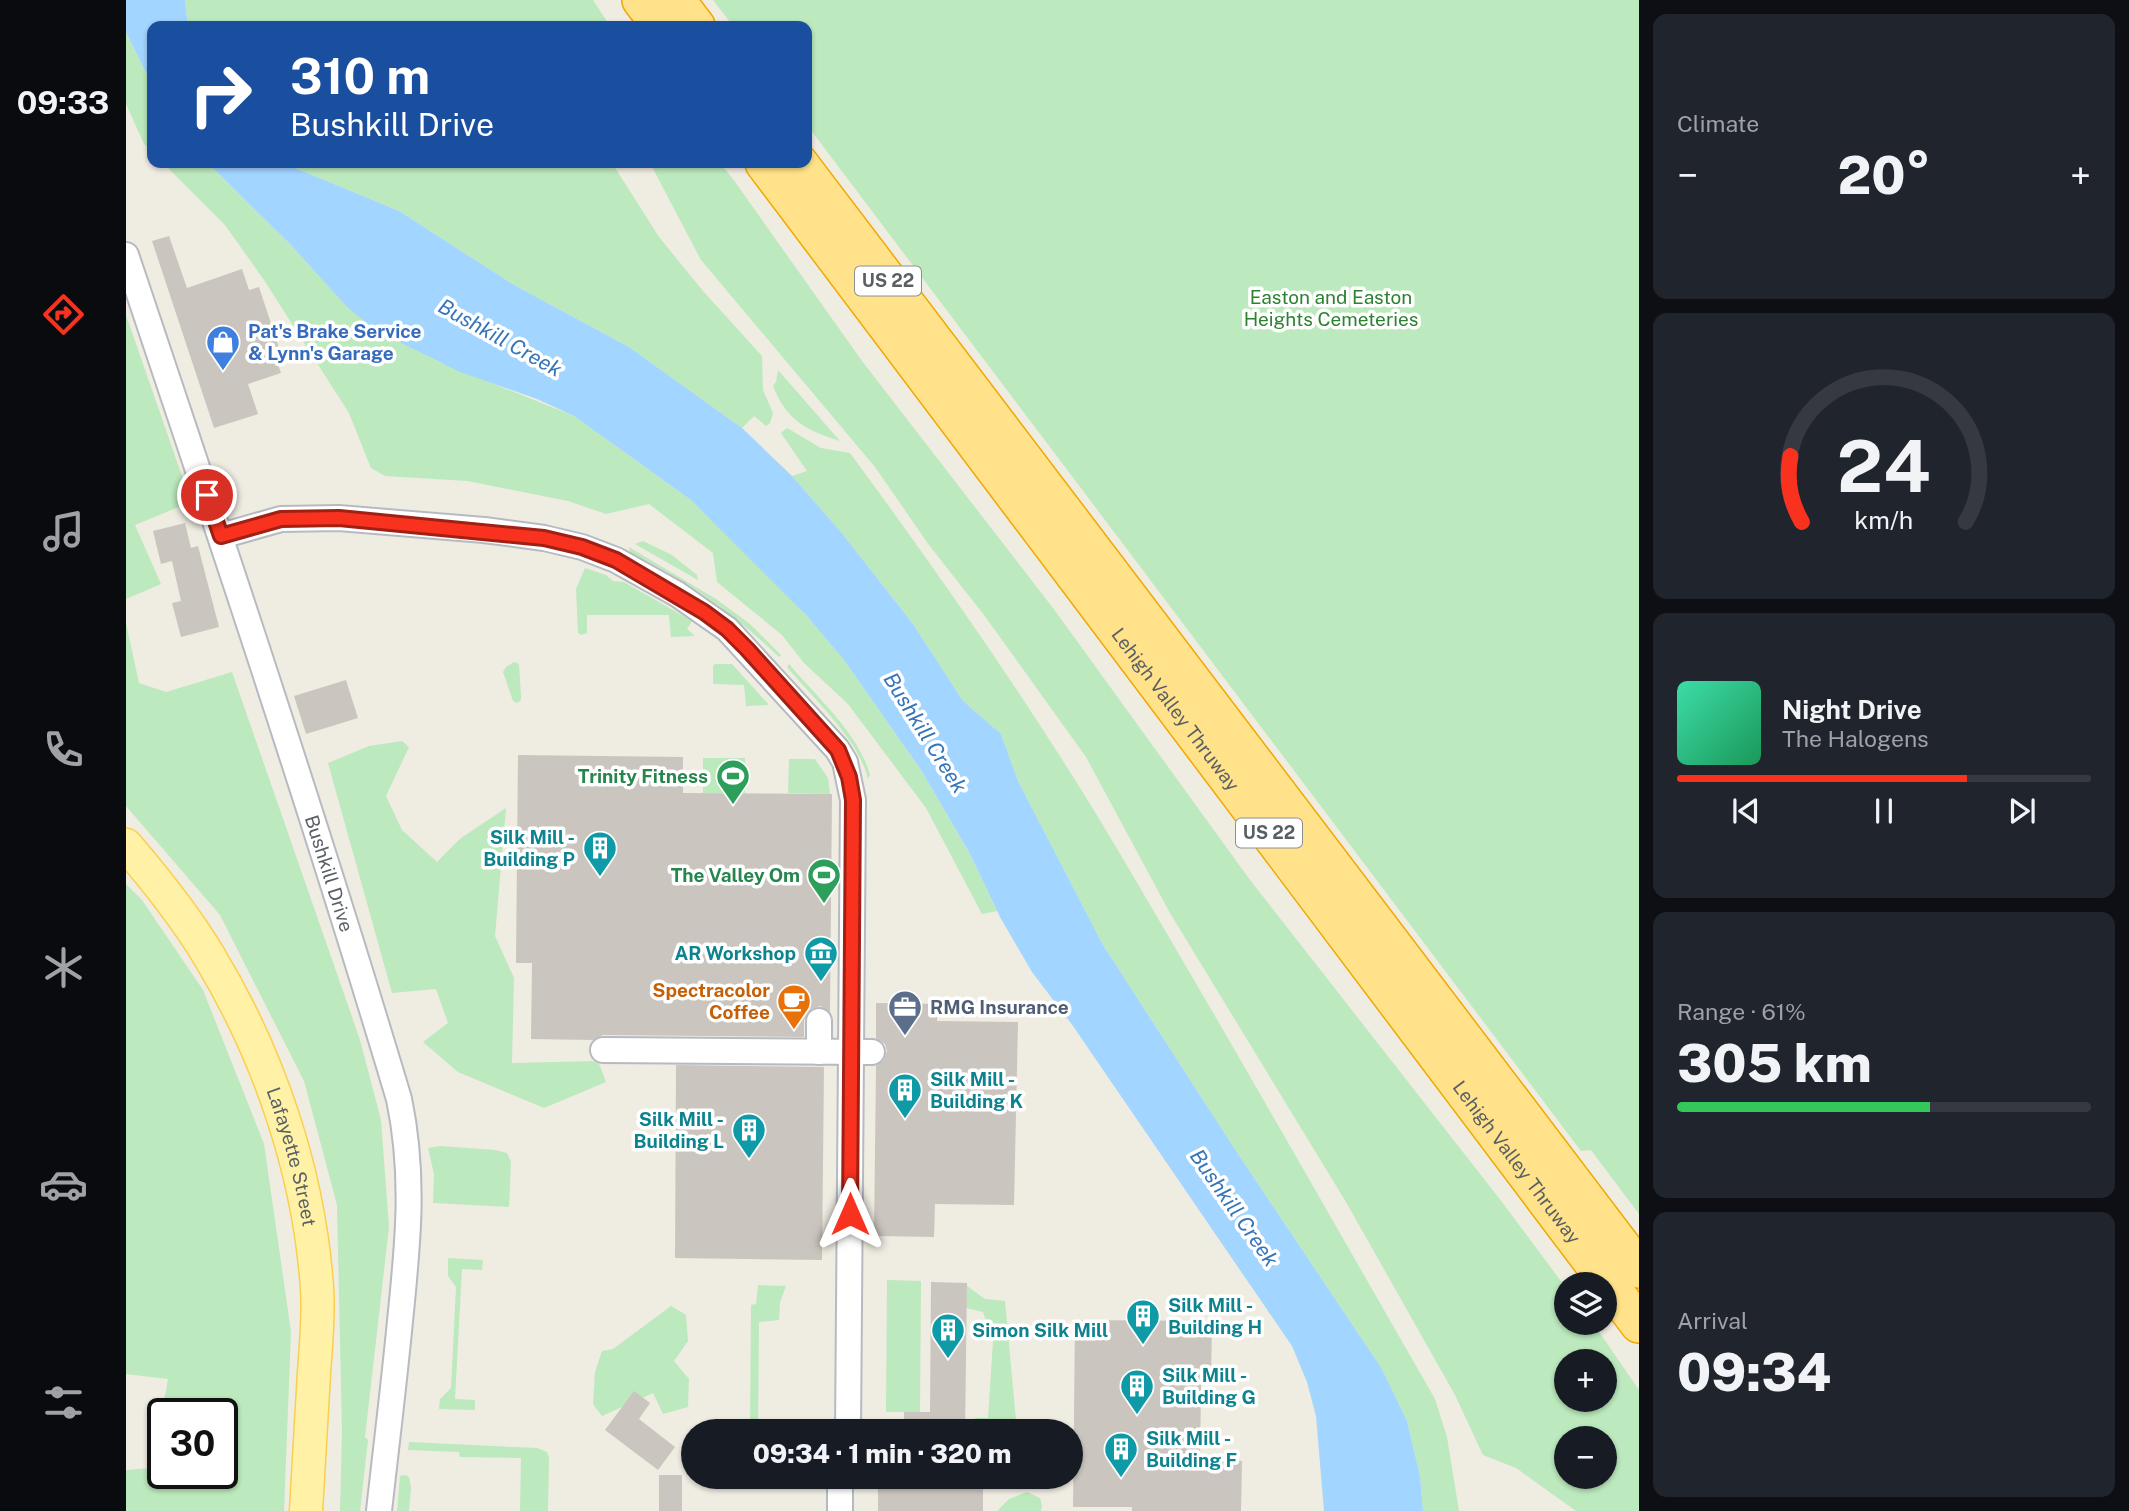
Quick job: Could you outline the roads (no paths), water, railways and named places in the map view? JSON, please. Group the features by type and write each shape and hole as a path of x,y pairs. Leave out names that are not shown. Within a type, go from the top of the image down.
{"highway":[{"path":"641,0 657,21"},
{"path":"676,0 692,21"},
{"name":"Lehigh Valley Thruway","path":"768,168 1639,1324"},
{"name":"Lehigh Valley Thruway","path":"803,168 1639,1269"}],"main road":[{"name":"Lafayette Street","path":"126,845 179,911 222,979 266,1071 298,1169 317,1287 306,1511"}],"street":[{"name":"Bushkill Drive","path":"126,254 221,536 326,862 396,1086 405,1128 409,1155 410,1226 379,1511"},
{"path":"221,536 281,519 339,518 544,538 582,547 616,560 677,594 727,629 828,736 845,762 853,800 862,1052 848,1419"},
{"path":"819,1021 819,1052"},
{"path":"603,1050 862,1052"},
{"path":"840,1489 840,1511"},
{"path":"856,1489 856,1511"}],"water":[{"path":"126,0 185,0 187,21 147,21 147,75 126,32"},
{"name":"Bushkill Creek","path":"213,168 295,168 399,211 514,285 629,347 742,428 792,476 841,532 913,624 963,701 1001,734 1018,781 1103,945 1236,1151 1382,1369 1407,1421 1420,1476 1423,1511 1324,1511 1316,1416 1307,1382 1292,1346 1073,1026 1032,972 1000,917 969,852 921,770 844,660 806,615 691,500 574,416 537,399 460,372 375,330 346,306 290,244"}],"place":[{"name":"Pat's Brake Service & Lynn's Garage","path":"223,372"},
{"name":"Trinity Fitness","path":"733,806"},
{"name":"Silk Mill - Building P","path":"600,878"},
{"name":"The Valley Om","path":"824,905"},
{"name":"AR Workshop","path":"821,983"},
{"name":"Spectracolor Coffee","path":"794,1031"},
{"name":"RMG Insurance","path":"905,1037"},
{"name":"Silk Mill - Building K","path":"905,1120"},
{"name":"Silk Mill - Building L","path":"749,1160"},
{"name":"Silk Mill - Building H","path":"1143,1346"},
{"name":"Simon Silk Mill","path":"948,1360"},
{"name":"Silk Mill - Building G","path":"1137,1416"},
{"name":"Silk Mill - Building F","path":"1121,1479"}],"park label":[{"name":"Easton and Easton Heights Cemeteries","path":"1331,308"}]}
